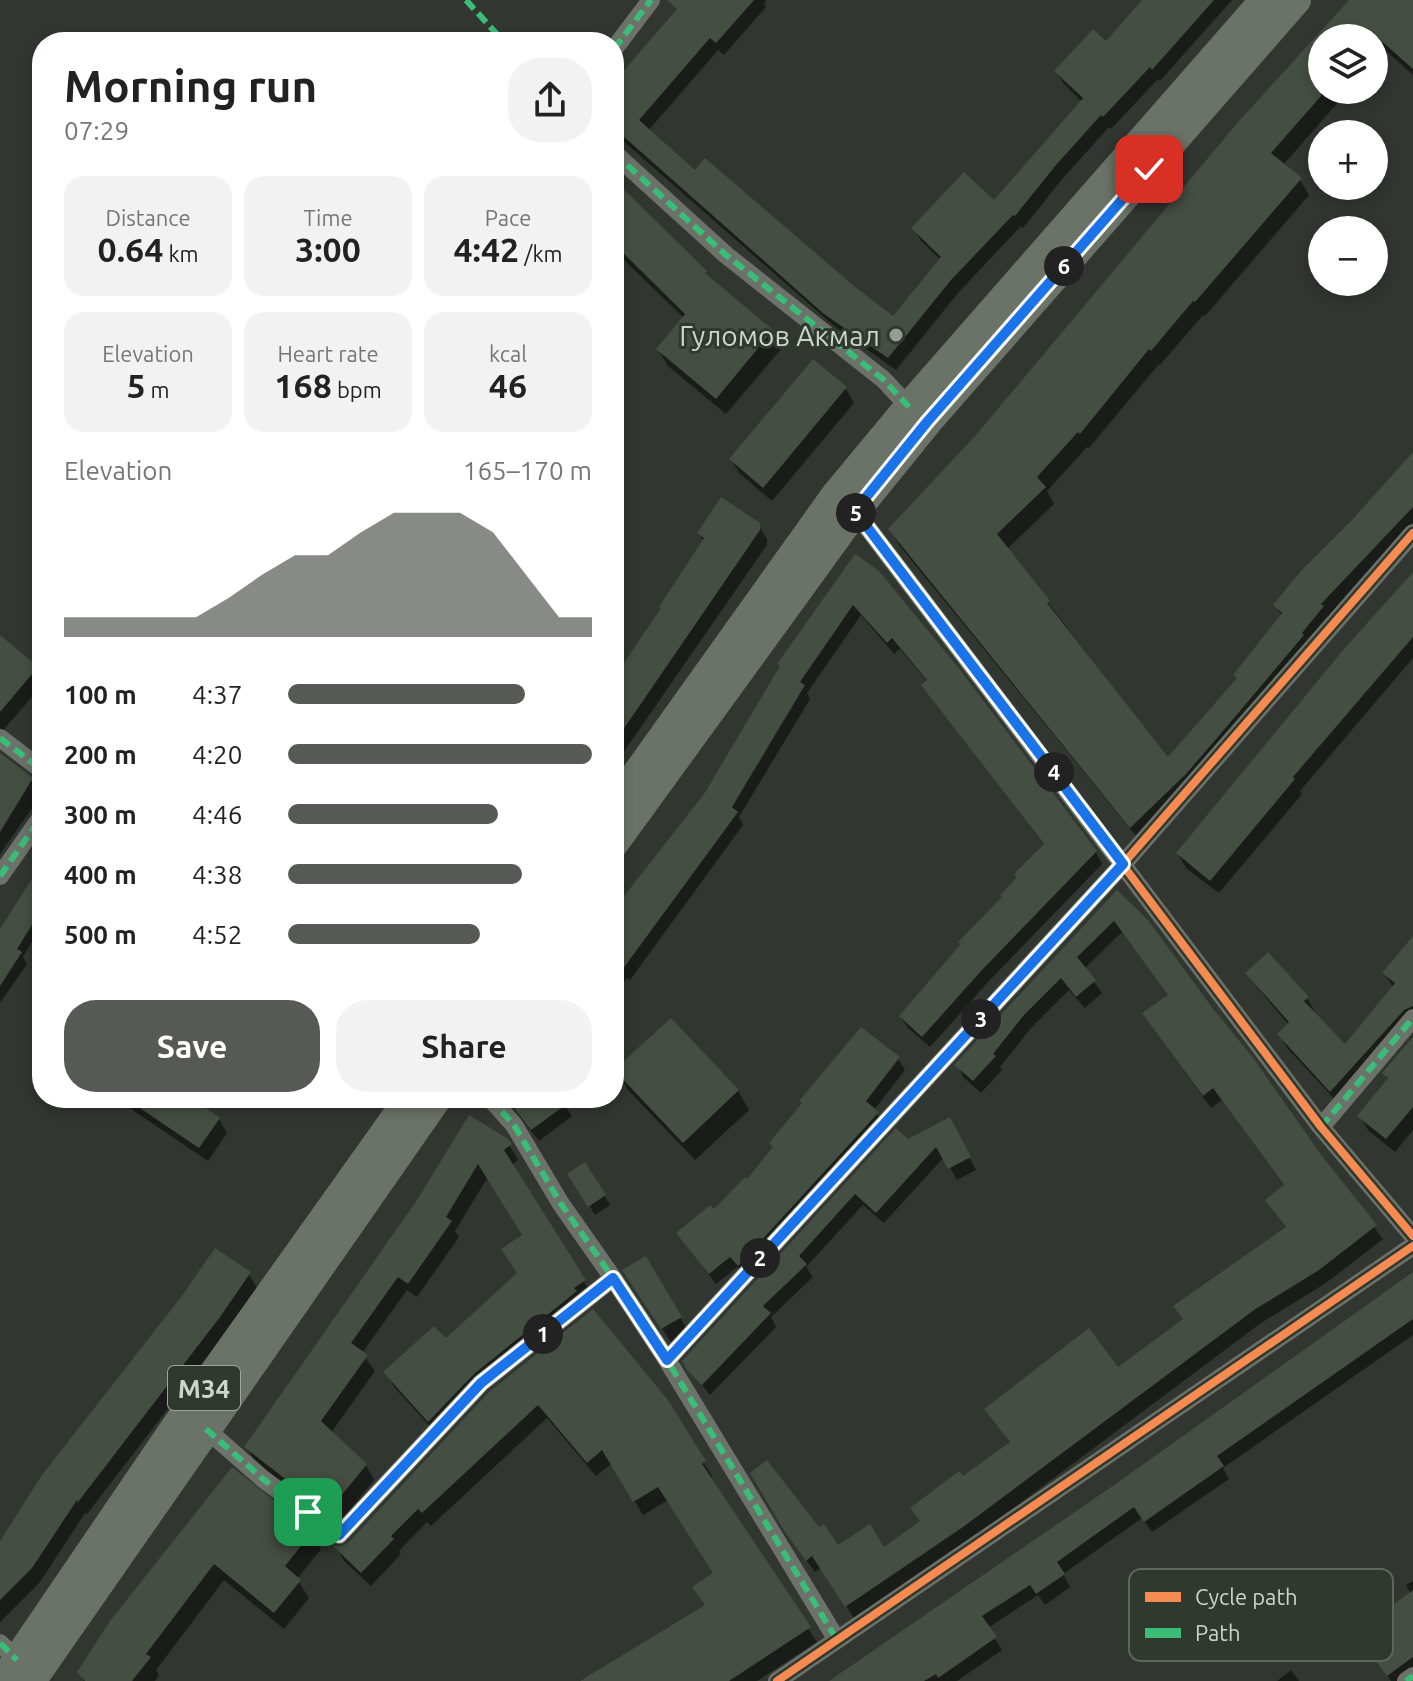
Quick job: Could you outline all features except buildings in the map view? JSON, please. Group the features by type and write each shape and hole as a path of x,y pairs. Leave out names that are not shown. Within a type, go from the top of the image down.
{"main road":[{"path":"624,792 798,546 909,407 1265,0"},
{"path":"624,829 855,511 927,422 1296,0"},
{"name":"M34","path":"13,1666 180,1421 403,1108"},
{"name":"M34","path":"13,1666 206,1429 430,1108"}],"street":[{"path":"624,36 651,0"},
{"path":"624,162 726,255 884,380 909,407"},
{"path":"855,511 1321,1127 1413,1236"},
{"path":"667,1360 1123,864 1413,533"},
{"path":"0,738 32,762"},
{"path":"0,876 32,830"},
{"path":"1321,1127 1413,1018"},
{"path":"499,1108 514,1125 561,1204 667,1360 837,1640"},
{"path":"777,1681 1413,1246"},
{"path":"206,1429 263,1479 339,1535 481,1383 613,1278"},
{"path":"1406,1681 1413,1676"}],"marked path":[{"path":"466,0 495,32"},
{"path":"624,36 651,0"},
{"path":"624,162 726,255 884,380 909,407"},
{"path":"0,738 32,762"},
{"path":"0,876 32,830"},
{"path":"1321,1127 1413,1018"},
{"path":"499,1108 514,1125 561,1204 667,1360 837,1640"},
{"path":"206,1429 263,1479 339,1535 481,1383 613,1278"},
{"path":"0,1643 17,1660"},
{"path":"1406,1681 1413,1676"}],"cycle path":[{"path":"855,511 1321,1127 1413,1236"},
{"path":"667,1360 1123,864 1413,533"},
{"path":"777,1681 1413,1246"}],"place":[{"name":"Гуломов Акмал","path":"896,335"}],"route":[{"path":"308,1512 339,1535 481,1383 613,1278 667,1360 1123,864 855,511 927,422 1149,169"}]}
